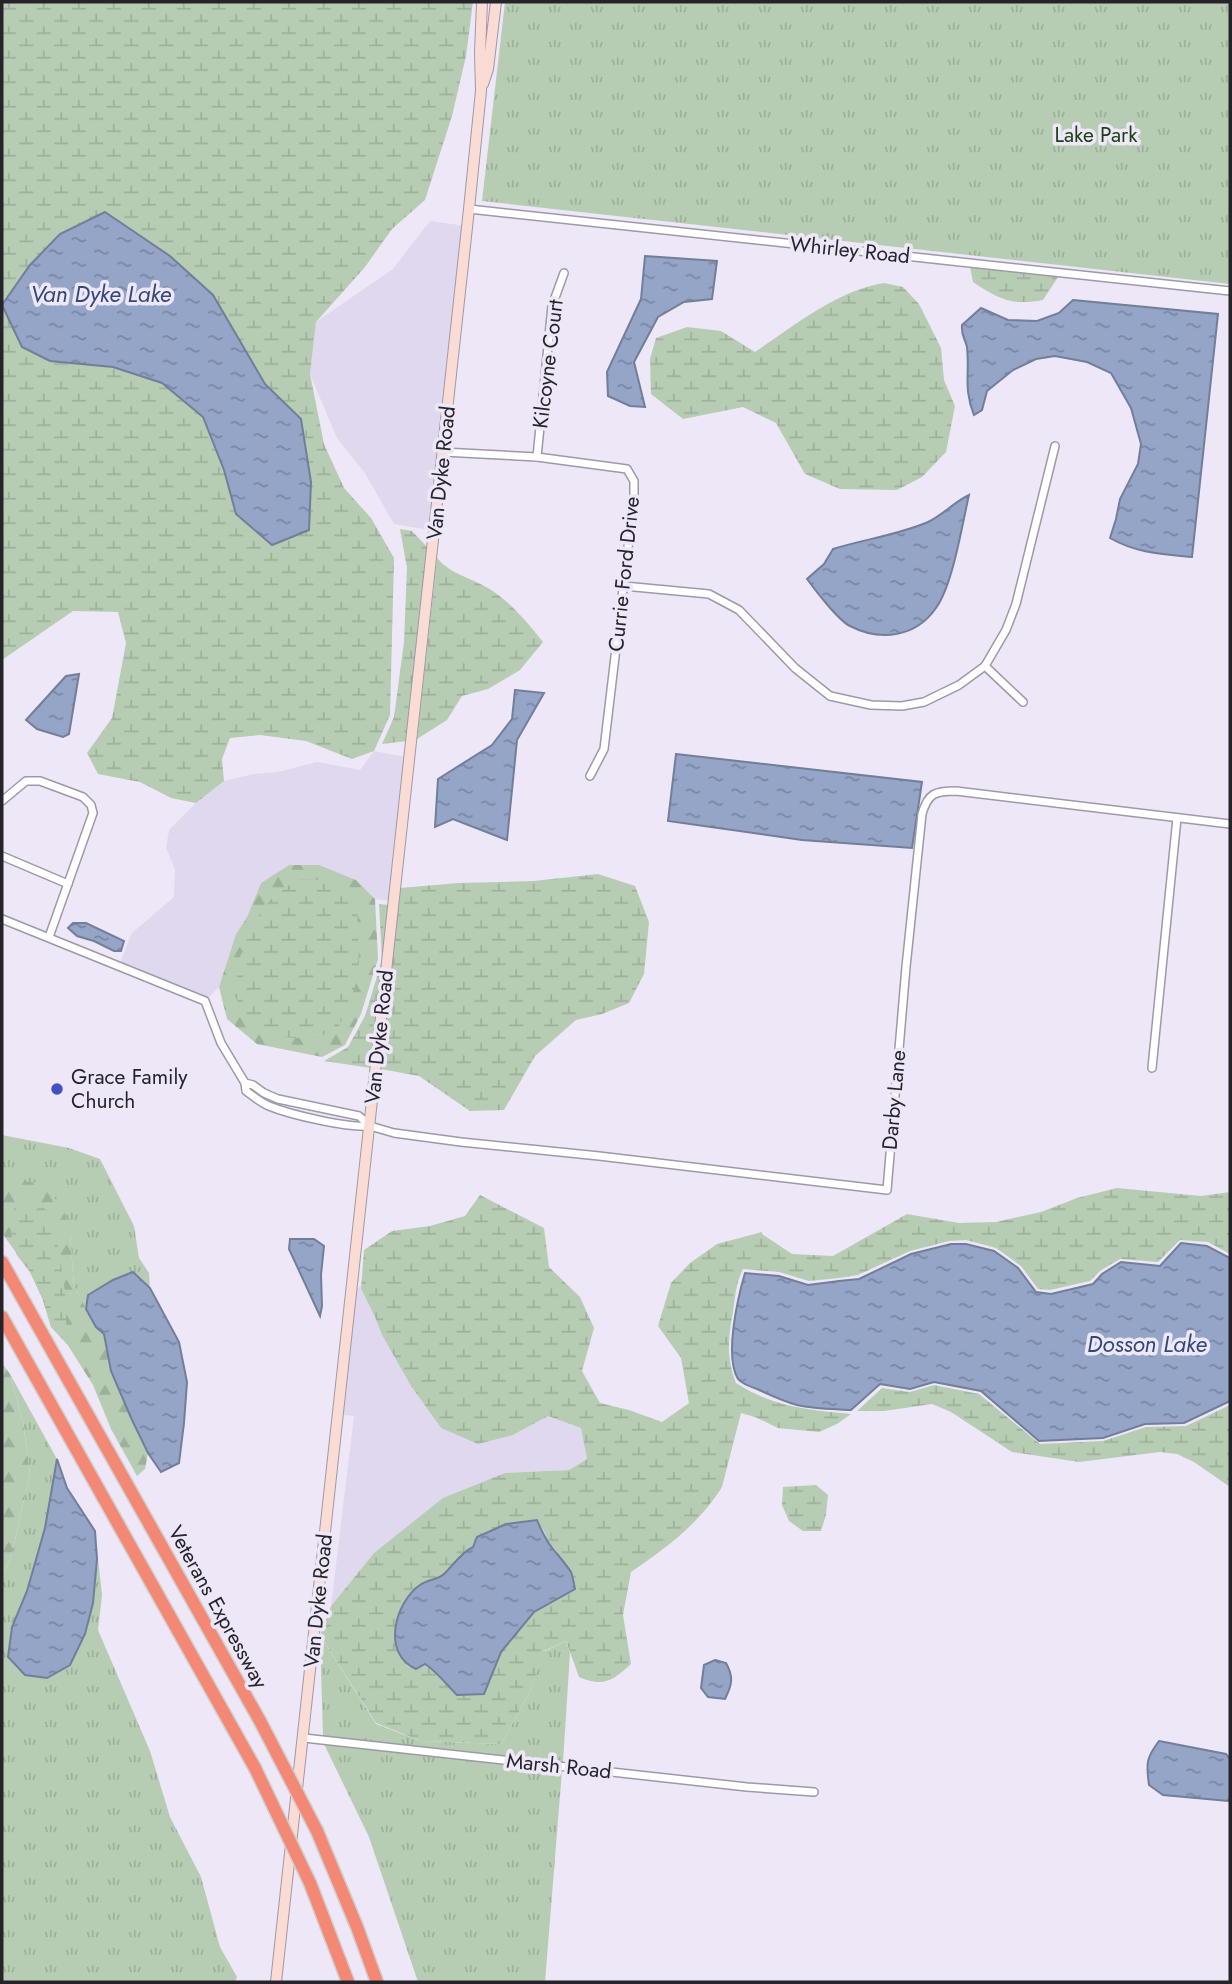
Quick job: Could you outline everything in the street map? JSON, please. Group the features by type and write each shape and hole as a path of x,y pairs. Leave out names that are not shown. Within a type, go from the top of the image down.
{"highway":[{"name":"Veterans Expressway","path":"2,1262 260,1721 317,1831 377,1982"},
{"path":"2,1317 254,1768 310,1883 348,1982"}],"main road":[{"name":"Van Dyke Road","path":"276,1982 469,209 481,92 482,2"},
{"name":"Van Dyke Road","path":"481,92 488,69 496,2"}],"street":[{"name":"Whirley Road","path":"469,209 1230,291"},
{"name":"Kilcoyne Court","path":"537,457 552,306 564,273"},
{"path":"624,586 709,594 739,610 794,668 830,696 871,705 902,706 924,702 959,685 985,666 1006,630 1016,604 1055,446"},
{"name":"Currie Ford Drive","path":"443,452 537,457 627,470 634,481 604,749 590,776"},
{"path":"985,666 1023,702"},
{"path":"2,801 26,781 40,780 83,797 91,805 93,813 49,937"},
{"name":"Darby Lane","path":"370,1126 394,1133 461,1142 887,1190 922,814 932,794 956,791 1230,824"},
{"path":"1152,1068 1177,818"},
{"path":"2,856 68,884"},
{"path":"2,919 205,1001 221,1043 245,1083 253,1084 278,1099 359,1116 370,1126"},
{"name":"Marsh Road","path":"304,1738 814,1792"}],"shaded area":[{"path":"430,221 466,226 430,530 394,524 365,473 337,438 310,374 316,322 393,269"},
{"path":"374,751 405,757 392,859 390,901 375,899 356,880 319,866 289,865 261,884 247,917 236,934 219,987 205,1001 119,965 132,933 174,897 175,869 166,848 169,830 196,803 224,781 254,774 278,772 317,762 360,770"},
{"path":"361,1285 382,1335 411,1386 441,1428 513,1435 548,1416 581,1428 587,1459 569,1470 505,1473 374,1553 331,1606 354,1416 343,1415 356,1290"}],"green space":[{"path":"2,2 473,2 466,56 452,116 425,200 392,229 365,267 316,322 310,374 324,444 344,488 371,518 394,558 390,715 374,751 352,759 306,741 260,735 230,738 222,759 224,781 196,803 171,798 140,782 98,774 87,753 112,718 126,643 118,612 73,611 2,660"},
{"name":"Lake Park","path":"505,2 1230,2 1230,284 482,201"},
{"path":"970,267 1058,277 1043,300 1014,301 998,297 973,282"},
{"path":"884,283 903,287 919,304 941,348 944,380 955,406 946,452 922,477 897,490 840,489 805,474 776,423 743,407 683,419 651,394 650,359 656,338 687,327 721,331 755,352 833,301"},
{"path":"400,529 412,531 428,548 407,741 382,744 394,717 404,642 407,568"},
{"path":"437,558 448,568 488,588 504,600 543,642 520,670 488,689 462,696 447,720 417,739"},
{"path":"289,865 319,865 356,880 375,899 378,959 361,1014 345,1045 322,1057 257,1044 227,1019 219,987 236,934 247,917 261,883"},
{"path":"598,874 635,886 649,922 644,974 629,1003 602,1014 576,1020 535,1056 504,1110 470,1111 419,1076 381,1069 400,888 534,881"},
{"path":"297,879 330,880 357,894 359,974 338,1028 314,1039 281,1037 250,1028 234,994 239,961 248,930 270,900"},
{"path":"379,904 389,905 371,1068 324,1061 348,1047 365,1016 382,960"},
{"path":"2,1135 69,1148 100,1159 134,1226 139,1258 149,1273 150,1288 133,1272 88,1294 86,1309 74,1286 70,1234 2,1186"},
{"path":"13,1180 38,1183 63,1206 70,1234 74,1286 96,1327 104,1334 111,1371 148,1453 145,1469 137,1476 111,1429 93,1385 67,1344 51,1327 43,1300 30,1272 2,1233 2,1186"},
{"path":"1117,1188 1201,1196 1230,1192 1230,1254 1208,1242 1180,1240 1158,1262 1120,1259 1100,1271 1090,1281 1050,1290 1038,1289 1021,1266 996,1248 966,1240 949,1241 910,1251 858,1275 839,1278 809,1281 779,1272 743,1269 736,1290 729,1339 729,1356 736,1383 777,1402 805,1409 851,1414 819,1432 778,1428 741,1413 722,1487 703,1512 681,1534 631,1572 623,1615 631,1664 613,1678 595,1682 579,1677 566,1641 544,1651 531,1690 501,1744 421,1741 376,1723 320,1635 331,1606 374,1553 443,1498 505,1473 569,1470 587,1459 581,1428 548,1416 513,1435 478,1444 441,1428 411,1386 382,1335 361,1289 364,1250 392,1231 430,1226 465,1216 480,1195 544,1228 549,1267 580,1297 594,1328 582,1371 600,1403 662,1422 689,1403 681,1358 658,1326 671,1283 690,1263 717,1244 762,1232 792,1254 833,1256 907,1214 959,1223 996,1222 1041,1212 1077,1198","holes":["537,1520 548,1544 572,1573 574,1589 534,1611 501,1652 484,1694 457,1695 425,1664 416,1669 408,1666 397,1651 422,1583 443,1576 451,1565 473,1547 478,1537 506,1524"]},
{"path":"40,1204 54,1219 65,1291 67,1344 51,1327 43,1300 30,1272 16,1254 11,1234 14,1208"},
{"path":"2,1363 10,1374 23,1422 30,1473 11,1558 2,1576"},
{"path":"10,1374 57,1459 67,1488 95,1531 102,1595 98,1630 150,1751 170,1817 201,1877 220,1947 237,1977 235,1982 2,1982 2,1576 11,1558 30,1473 23,1422"},
{"path":"934,1385 979,1394 1040,1444 1103,1441 1146,1427 1186,1426 1230,1405 1230,1487 1194,1462 1177,1454 1160,1452 1079,1462 1012,1452 951,1412 932,1404 884,1411 857,1411 882,1388 910,1392"},
{"path":"816,1485 828,1495 826,1515 821,1531 803,1531 789,1521 782,1505 783,1487"},
{"path":"320,1635 376,1724 421,1741 501,1744 531,1690 543,1652 566,1641 570,1653 563,1762 323,1736"},
{"path":"324,1744 562,1771 545,1982 418,1982 369,1837"}],"water":[{"name":"Van Dyke Lake","path":"105,212 170,256 213,295 265,384 301,419 311,482 309,530 272,545 236,514 224,470 203,417 162,383 113,367 50,361 22,347 2,305 30,265 60,234"},
{"path":"645,256 717,261 712,299 684,302 658,317 634,362 645,407 630,406 608,396 607,372 641,299"},
{"path":"1073,300 1218,314 1192,557 1139,550 1110,538 1120,499 1138,464 1141,444 1131,408 1111,373 1087,362 1055,356 1036,359 1013,370 987,391 982,410 974,415 969,397 968,356 962,325 981,308 1008,320 1037,321 1059,313"},
{"path":"969,495 956,554 942,597 928,618 908,631 874,634 850,626 834,612 807,579 824,564 833,549 928,522"},
{"path":"79,674 69,734 63,737 37,729 26,720 66,676"},
{"path":"515,690 544,693 517,740 507,840 453,819 435,827 438,779 492,745 512,719"},
{"path":"676,754 922,782 912,848 802,840 668,821"},
{"path":"73,923 86,923 124,941 121,951 114,951 77,936 68,928"},
{"path":"290,1239 314,1239 324,1246 320,1316 289,1249"},
{"name":"Dosson Lake","path":"1181,1243 1207,1246 1230,1258 1230,1401 1184,1423 1145,1424 1103,1438 1039,1441 981,1391 934,1382 910,1389 880,1384 851,1410 817,1408 792,1403 747,1385 738,1379 734,1369 732,1342 745,1273 779,1276 808,1285 859,1279 911,1254 951,1244 966,1244 994,1251 1018,1268 1036,1292 1051,1294 1093,1284 1102,1274 1121,1262 1160,1266"},
{"path":"133,1272 150,1288 179,1342 187,1382 179,1463 161,1472 148,1453 111,1371 104,1334 96,1327 86,1309 88,1295"},
{"path":"57,1459 67,1488 95,1531 97,1559 93,1603 85,1634 70,1665 47,1678 25,1675 8,1657 12,1627 27,1591 45,1528"},
{"path":"537,1520 549,1543 571,1572 575,1589 534,1612 501,1652 484,1694 457,1695 425,1664 416,1669 405,1662 398,1652 396,1628 404,1603 411,1593 423,1583 443,1575 473,1547 477,1537 506,1524"},
{"path":"715,1660 726,1663 730,1673 731,1685 725,1699 708,1697 701,1688 704,1665"},
{"path":"1159,1741 1226,1754 1230,1759 1228,1801 1163,1795 1149,1785 1148,1762"}],"place":[{"name":"Grace Family Church","path":"57,1089"}]}
